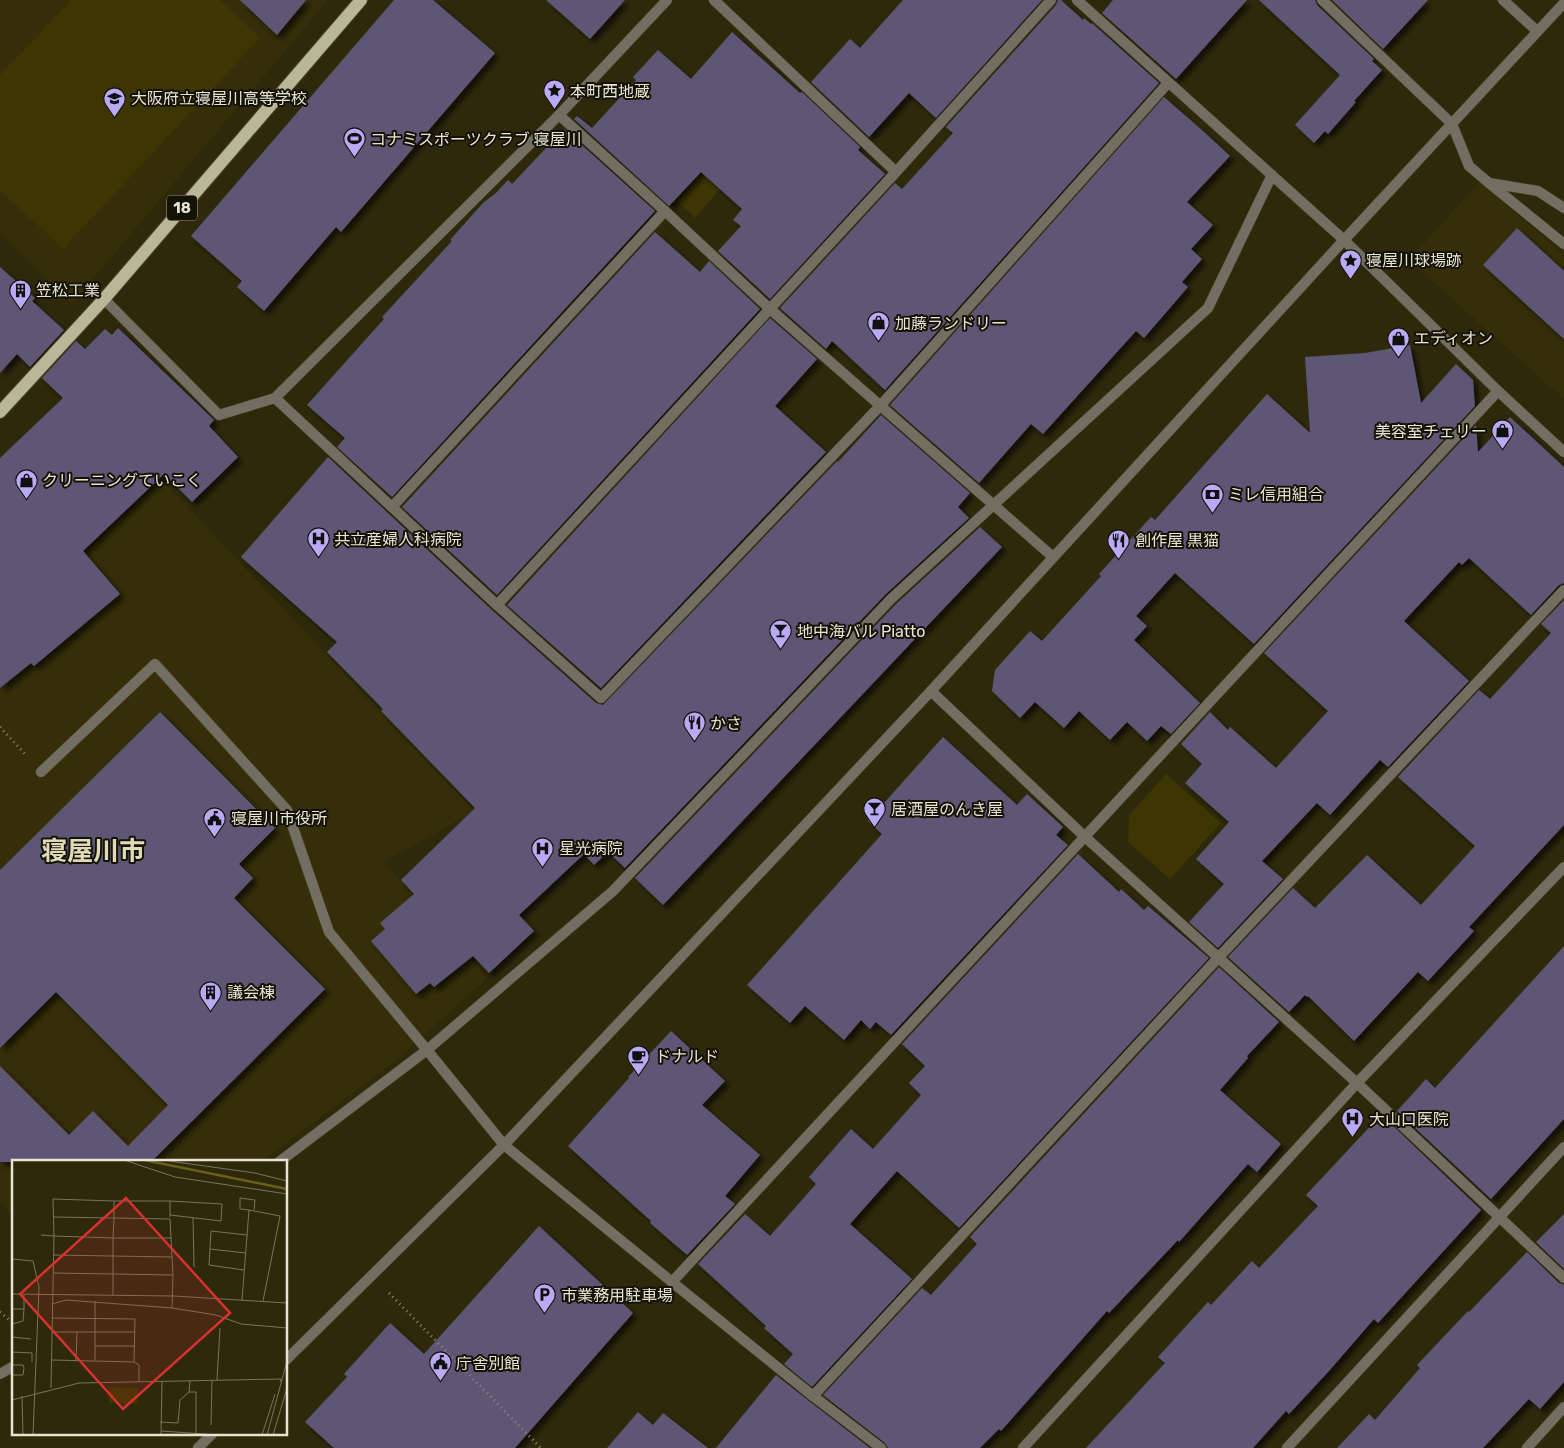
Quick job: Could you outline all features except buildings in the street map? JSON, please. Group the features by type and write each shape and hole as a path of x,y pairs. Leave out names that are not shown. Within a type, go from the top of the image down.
{"main road":[{"name":"18","path":"0,412 104,299 361,0"}],"street":[{"path":"104,299 219,415 275,398 559,115 667,0"},
{"path":"714,0 896,172"},
{"path":"497,605 896,172 1051,0"},
{"path":"1077,0 1344,240 1498,391 1564,452"},
{"path":"1322,0 1452,124 1469,166 1564,244"},
{"path":"1503,0 1537,31"},
{"path":"288,1358 504,1145 932,691 1344,240 1564,3"},
{"path":"275,398 497,605 601,698 880,405 1168,83"},
{"path":"559,115 770,309 1053,557"},
{"path":"282,1160 428,1050 613,891 891,599 1208,308 1272,175"},
{"path":"1489,183 1538,191 1564,208"},
{"path":"392,507 665,211"},
{"path":"672,1282 1498,391"},
{"path":"813,1396 1218,958 1564,590"},
{"path":"41,772 155,664 287,810 329,932 428,1050 504,1145 813,1396 880,1448"},
{"path":"932,691 1084,836 1357,1084 1564,1278"},
{"path":"1023,1448 1357,1084 1564,867"},
{"path":"1287,1448 1498,1216 1564,1147"},
{"path":"0,1374 12,1367"},
{"path":"1527,1448 1564,1407"},
{"path":"198,1448 210,1436"}],"path":[{"path":"0,728 41,772"},
{"path":"372,1276 541,1448"},
{"path":"0,1312 12,1322"}],"shaded area":[{"name":"大阪府立寝屋川高等学校","path":"0,0 328,0 72,304 0,233"},
{"name":"大阪府立寝屋川高等学校","path":"71,0 220,0 260,38 63,249 0,190 0,75"},
{"path":"718,155 736,170 695,218 677,202"},
{"path":"1480,181 1564,256 1564,399 1409,260"},
{"name":"寝屋川市役所","path":"162,480 475,811 384,862 487,978 399,1058 264,1160 12,1160 12,1215 0,1202 0,632"},
{"path":"1166,774 1221,823 1170,879 1128,842 1129,815"}],"place":[{"name":"本町西地蔵","path":"554,110"},
{"name":"大阪府立寝屋川高等学校","path":"115,117"},
{"name":"コナミスポーツクラブ 寝屋川","path":"354,158"},
{"name":"寝屋川球場跡","path":"1350,279"},
{"name":"笠松工業","path":"20,309"},
{"name":"加藤ランドリー","path":"879,342"},
{"name":"エディオン","path":"1398,357"},
{"name":"美容室チェリー","path":"1503,450"},
{"name":"クリーニングていこく","path":"26,499"},
{"name":"ミレ信用組合","path":"1212,513"},
{"name":"共立産婦人科病院","path":"318,558"},
{"name":"創作屋 黒猫","path":"1119,559"},
{"name":"地中海バル Piatto","path":"781,650"},
{"name":"かさ","path":"694,742"},
{"name":"居酒屋のんき屋","path":"875,828"},
{"name":"寝屋川市役所","path":"215,837"},
{"name":"星光病院","path":"543,867"},
{"name":"議会棟","path":"211,1011"},
{"name":"ドナルド","path":"639,1075"},
{"name":"大山口医院","path":"1353,1138"},
{"name":"市業務用駐車場","path":"545,1314"},
{"name":"庁舎別館","path":"440,1382"}],"district":[{"name":"寝屋川市","path":"93,851"}]}
